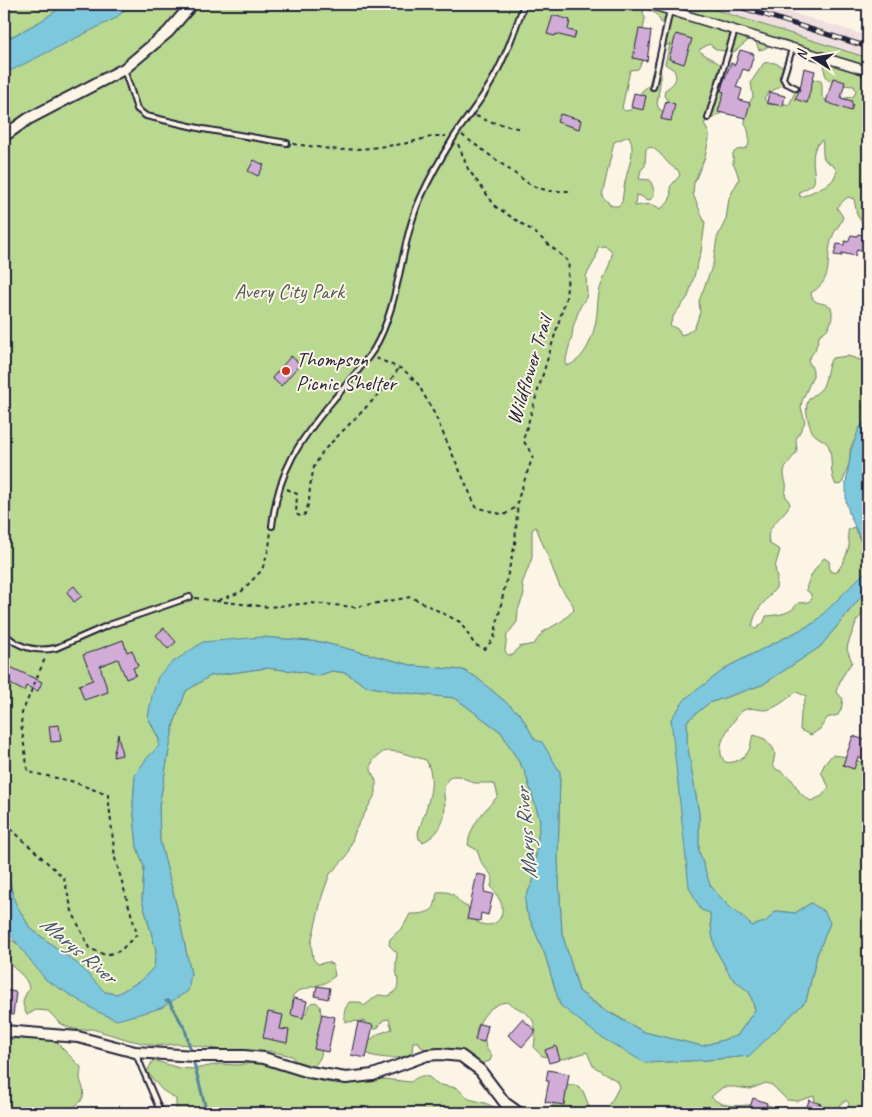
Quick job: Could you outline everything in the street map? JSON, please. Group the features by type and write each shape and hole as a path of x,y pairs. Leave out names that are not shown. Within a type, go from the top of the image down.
{"street":[{"path":"4,136 28,119 124,69 168,32 192,4"},
{"path":"649,4 868,71"},
{"path":"4,1030 78,1037 135,1052 163,1055 264,1058 309,1072 346,1078 373,1075 427,1055 461,1056 480,1070 506,1102 519,1113"}],"lane":[{"path":"272,526 274,506 289,461 300,442 370,355 380,336 388,316 414,213 421,195 455,136 472,114 492,81 510,46 524,4"},
{"path":"653,87 670,10"},
{"path":"708,118 735,30"},
{"path":"792,47 783,78 786,83 796,88"},
{"path":"124,69 137,109 146,116 203,129 288,143"},
{"path":"4,633 19,645 27,648 48,650 109,625 190,597"},
{"path":"135,1052 161,1113"}],"path":[{"path":"472,114 488,121 522,129"},
{"path":"458,132 532,186 549,191 571,191"},
{"path":"288,143 339,150 403,144 435,136 455,136"},
{"name":"Wildflower Trail","path":"216,601 269,607 311,603 355,607 411,597 460,622 475,645 485,649 494,638 515,544 518,499 533,456 524,440 566,298 569,262 533,231 496,207 468,169 455,136"},
{"path":"370,355 399,368 418,384 434,413 476,507 504,515 518,506"},
{"path":"280,487 289,489 297,494 296,514 302,517 309,502 314,468 323,451 386,387 399,368"},
{"path":"190,597 216,601 241,592 262,570 269,548 272,526"},
{"path":"4,824 64,878 72,910 89,948 105,955 120,951 138,934 115,858 108,795 71,781 28,772 21,724 22,713 48,650"}],"shaded area":[{"path":"698,4 764,4 868,36 868,58"}],"green space":[{"path":"4,4 66,4 41,21 4,41"},
{"name":"Avery City Park","path":"113,4 697,4 868,58 868,225 863,224 857,215 854,199 848,197 837,208 843,217 832,238 827,275 819,287 811,293 816,302 831,307 832,319 827,330 820,334 815,350 808,360 813,370 813,376 802,401 801,407 805,422 796,439 797,452 784,471 785,494 790,504 769,533 770,544 780,550 775,567 776,588 760,607 752,626 756,629 764,622 766,616 784,613 792,610 798,603 808,602 812,599 810,593 806,590 813,573 824,558 829,561 830,571 835,573 838,571 848,549 849,529 854,527 868,557 866,571 814,623 729,666 671,719 716,950 731,977 750,993 755,1010 737,1036 702,1046 644,1032 601,1007 579,991 562,933 558,862 560,772 535,740 521,715 476,677 463,670 415,666 321,642 262,637 148,717 159,740 159,746 135,775 133,805 137,847 144,867 142,900 156,950 154,967 142,980 117,994 105,992 63,953 30,928 22,914 12,907 4,880 4,74","holes":["647,9 656,14 664,27 649,85 641,92 634,107 625,111 622,108 630,70 638,69 646,54 642,35 645,18 643,13","750,39 755,40 759,50 777,41 786,40 803,51 825,52 827,56 824,71 829,80 834,83 854,86 856,91 852,97 825,100 822,96 821,80 816,79 795,92 789,105 768,104 764,98 785,82 786,73 781,66 764,63 751,82 753,97 747,106 745,123 749,142 747,148 733,153 733,164 739,179 729,198 726,219 717,238 713,264 699,301 700,312 695,327 681,335 679,330 670,325 674,315 688,297 701,252 705,223 693,194 694,183 705,157 709,139 704,123 723,112 725,96 720,84 724,80 723,68 699,50 709,44 717,50 734,52","670,44 665,64 674,70 676,77 673,84 665,90 664,96 670,104 664,112 659,109 657,104 662,50","629,136 632,152 622,202 618,206 612,206 602,196 614,142","822,140 824,158 837,171 831,182 800,197 799,192 812,185 814,181 814,151","651,147 678,170 680,175 670,187 671,194 668,202 660,209 651,205 635,206 636,195 650,200 654,196 650,180 639,179 641,170 645,166 646,149","604,246 612,252 599,293 593,334 583,354 573,363 566,366 573,327 580,307 586,298 586,276 596,258 598,247","536,527 560,587 573,605 574,610 562,621 543,632 534,644 519,647 513,655 508,655 505,651 507,635 517,622 518,610 524,594 522,584 532,558 532,530"]},
{"path":"848,356 864,361 868,358 868,423 852,444 850,461 842,484 836,485 829,447 826,442 812,431 808,419 807,405 810,398 823,386 832,358"},
{"path":"868,588 868,614 862,615 857,620 847,649 852,662 842,677 836,691 843,699 838,715 827,718 820,729 811,735 800,730 801,712 806,696 796,692 773,708 765,710 751,708 742,711 724,736 721,750 725,762 735,761 747,753 754,735 765,739 775,753 773,765 792,780 801,794 811,801 822,796 829,787 821,772 832,755 849,757 868,765 868,891 865,903 868,904 868,1113 848,1113 849,1104 846,1100 831,1113 822,1113 816,1106 814,1096 798,1101 787,1100 772,1085 766,1083 750,1089 723,1087 711,1097 719,1103 728,1105 766,1105 774,1107 782,1113 614,1113 609,1106 619,1087 617,1081 593,1066 587,1052 564,1059 542,1056 534,1048 535,1030 532,1019 506,1002 491,1008 476,1031 479,1036 484,1036 486,1048 492,1056 490,1061 480,1064 460,1055 459,1050 449,1048 426,1049 421,1047 419,1042 413,1042 412,1053 407,1056 386,1058 369,1055 367,1051 369,1041 378,1034 392,1029 389,1019 383,1020 377,1029 371,1029 364,1021 346,1022 344,1011 349,1002 360,1002 364,1006 378,995 389,996 396,990 398,984 397,953 389,945 390,939 403,927 410,914 425,913 432,910 437,892 453,895 463,905 468,907 473,918 481,924 490,925 498,921 502,913 501,902 491,886 491,874 482,863 477,850 468,845 475,825 498,796 495,785 474,783 459,776 453,776 448,779 444,789 444,818 437,832 423,842 419,839 418,833 430,796 430,769 426,760 399,752 383,752 374,759 371,770 376,781 376,793 356,829 347,856 330,874 323,893 311,943 313,959 318,964 328,962 333,965 335,976 325,983 298,991 293,995 292,1011 302,1016 306,1013 311,1003 316,1002 320,1006 323,1040 322,1053 313,1068 297,1064 292,1056 269,1051 240,1053 192,1045 156,1046 92,1029 80,1030 69,1028 60,1023 48,1011 36,1010 27,1015 23,1002 29,989 28,984 26,979 10,965 3,953 4,916 5,936 107,1000 191,974 160,841 159,806 174,723 186,691 210,676 266,668 303,672 317,676 332,671 346,673 366,686 397,692 455,698 501,732 525,772 540,820 533,882 525,898 526,910 545,955 560,1005 645,1063 748,1056 806,1001 817,955 830,923 811,903 795,913 776,911 765,922 752,926 729,907 710,886 699,851 699,814 687,743 687,721 709,703 762,685 820,647"},
{"path":"27,1036 55,1038 61,1047 81,1067 80,1078 83,1097 79,1103 71,1108 60,1111 4,1113 4,1041"},
{"path":"153,1060 179,1068 194,1069 220,1064 237,1065 259,1062 298,1071 301,1076 330,1083 374,1078 411,1082 418,1077 427,1076 436,1084 457,1088 469,1099 485,1103 506,1113 176,1113 176,1099 162,1090 147,1072"},
{"path":"575,1085 583,1091 593,1113 555,1113 553,1103 557,1092 559,1089"}],"water":[{"path":"66,4 131,4 116,18 4,74 4,41 41,21"},
{"path":"868,420 868,557 849,513 846,501 846,483 851,451 859,428"},
{"path":"868,557 868,588 820,647 762,685 709,703 687,721 687,743 699,814 699,851 710,885 729,907 752,926 765,922 776,911 795,913 811,903 825,912 830,923 817,955 806,1001 749,1056 645,1063 599,1036 560,1005 545,955 526,910 525,898 533,882 540,820 525,772 501,732 455,698 397,692 366,686 346,673 332,671 317,676 303,672 266,668 210,676 186,691 174,723 159,806 160,841 191,974 188,991 161,1008 117,1020 98,1012 46,980 4,927 4,865 15,902 30,928 79,965 105,992 117,994 142,980 154,967 156,950 142,900 144,867 137,847 133,806 135,775 147,758 159,746 159,739 148,717 158,677 170,664 203,642 262,637 321,642 415,666 463,670 476,677 521,715 535,740 542,742 560,772 558,862 562,933 579,991 601,1008 644,1032 702,1046 737,1036 755,1010 750,993 731,977 716,950 710,913 701,910 689,887 671,719 686,698 729,666 814,623 866,571"}],"building":[{"path":"553,15 570,20 568,30 576,32 574,39 556,34 555,36 547,34"},
{"path":"639,29 651,31 647,61 633,58"},
{"path":"676,34 692,39 684,64 669,59"},
{"path":"740,50 754,54 749,71 743,69 736,87 742,89 739,100 750,103 746,118 718,112 724,92 721,91 723,83 731,63 735,65"},
{"path":"804,68 815,71 807,103 795,99 800,89"},
{"path":"833,78 845,82 841,98 852,101 851,111 826,102"},
{"path":"769,92 785,96 783,106 767,103"},
{"path":"634,93 646,96 643,110 631,107"},
{"path":"666,101 675,104 671,121 661,119"},
{"path":"560,114 581,120 579,129 557,122"},
{"path":"254,160 264,165 258,176 248,171"},
{"path":"858,234 867,236 868,252 857,249 855,256 842,253 842,256 834,255 837,244 844,245 845,241 848,242 851,235 857,236"},
{"name":"Thompson Picnic Shelter","path":"291,356 300,364 281,386 272,378"},
{"path":"74,586 82,596 74,602 67,592"},
{"path":"164,628 176,642 168,649 156,635"},
{"path":"123,640 127,652 132,650 138,666 133,668 136,675 126,679 118,659 100,666 108,692 84,700 79,685 93,680 83,655"},
{"path":"4,664 42,682 38,691 26,686 24,691 4,681"},
{"path":"59,725 61,741 51,742 49,726"},
{"path":"118,734 122,755 113,757"},
{"path":"853,736 868,741 868,761 858,757 854,769 843,765"},
{"path":"477,874 487,876 484,892 493,894 488,915 481,913 480,921 467,919"},
{"path":"317,986 330,988 328,999 315,996"},
{"path":"4,990 16,992 13,1015 4,1014"},
{"path":"294,998 307,1001 303,1018 291,1015"},
{"path":"268,1012 283,1015 280,1029 289,1030 287,1043 263,1038"},
{"path":"322,1014 335,1017 328,1052 314,1049"},
{"path":"522,1019 536,1031 522,1047 508,1035"},
{"path":"358,1022 373,1025 366,1058 351,1055"},
{"path":"479,1024 488,1026 484,1042 475,1040"},
{"path":"556,1046 560,1060 549,1063 545,1050"},
{"path":"548,1070 569,1074 564,1105 545,1102 549,1081 546,1081"},
{"path":"753,1098 767,1103 764,1113 748,1113"},
{"path":"809,1100 821,1104 818,1113 805,1113"}],"waterway":[{"path":"166,1001 169,1001 185,1029 207,1113"}],"railway":[{"path":"730,4 868,47"}],"place":[{"name":"Thompson Picnic Shelter","path":"286,371"}],"water label":[{"name":"Marys River","path":"525,834"},
{"name":"Marys River","path":"79,949"}]}
